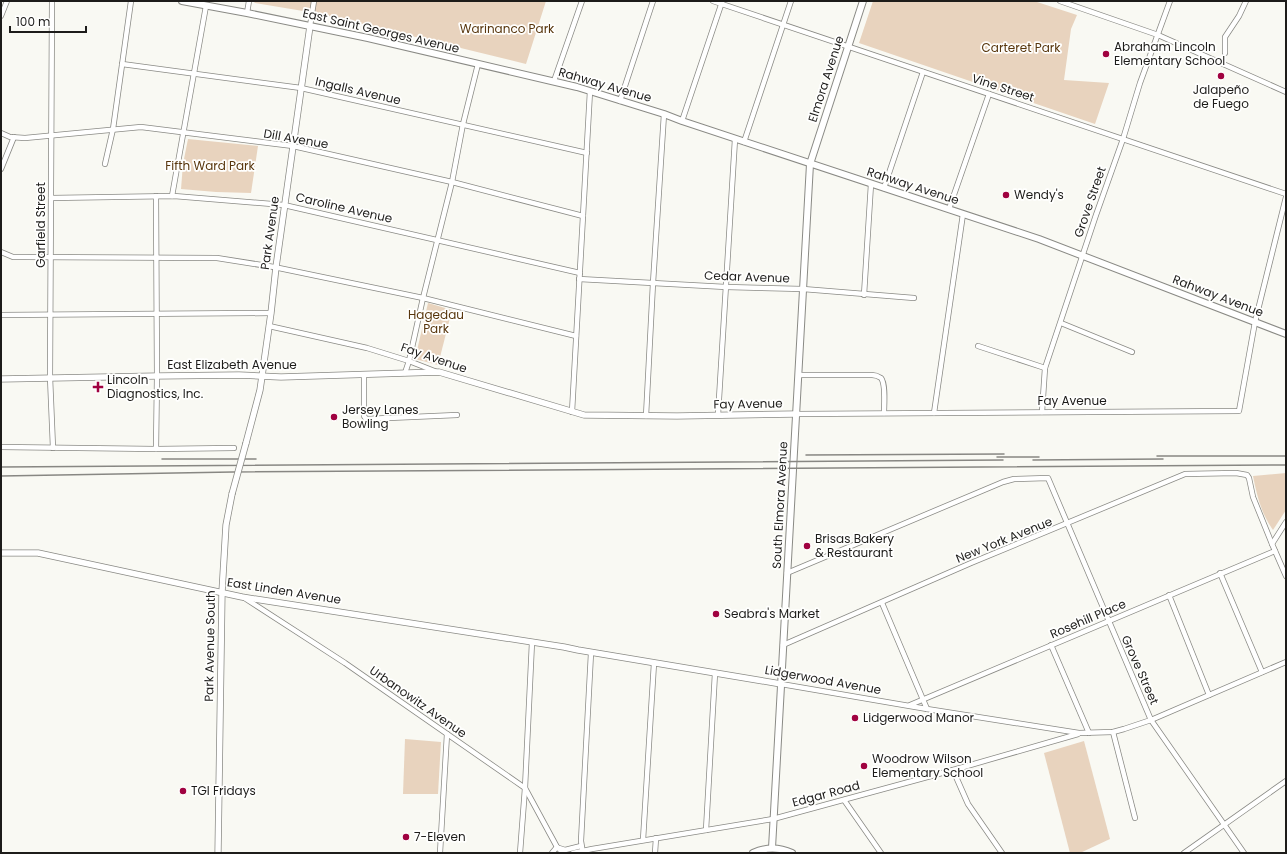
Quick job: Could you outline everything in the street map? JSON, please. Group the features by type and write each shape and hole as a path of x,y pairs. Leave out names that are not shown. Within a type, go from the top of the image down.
{"main road":[{"name":"East Saint Georges Avenue","path":"182,1 310,26 528,75"},
{"name":"Elmora Avenue","path":"810,164 863,1"},
{"name":"Rahway Avenue","path":"528,75 590,91 664,114 744,142 1039,239 1286,334"},
{"name":"South Elmora Avenue","path":"772,848 810,164"},
{"path":"753,853 762,849 772,848 792,853"}],"street":[{"path":"1,16 7,1"},
{"name":"Garfield Street","path":"52,1 50,379 53,448"},
{"path":"105,164 113,129 131,1"},
{"path":"247,13 249,1"},
{"path":"310,26 314,1"},
{"path":"554,81 582,1"},
{"path":"620,101 653,1"},
{"name":"Vine Street","path":"713,1 722,2 848,47 1286,194"},
{"path":"744,142 791,1"},
{"path":"1060,1 1158,35 1286,92"},
{"name":"Grove Street","path":"1042,412 1045,368 1123,139 1140,83 1170,1"},
{"path":"1225,53 1224,37 1239,16 1246,1"},
{"path":"682,121 722,2"},
{"path":"172,196 206,6"},
{"name":"Park Avenue","path":"246,443 260,390 284,204 310,26"},
{"name":"Ingalls Avenue","path":"122,64 301,88 587,153"},
{"path":"405,373 452,182 463,124 478,64"},
{"path":"884,188 923,72"},
{"path":"572,412 590,91"},
{"path":"949,209 989,94"},
{"path":"646,416 664,114"},
{"name":"Dill Avenue","path":"1,133 10,137 25,138 140,127 293,146 452,182 583,216"},
{"path":"1,169 14,137"},
{"path":"718,415 736,139"},
{"path":"864,295 871,184"},
{"path":"156,196 156,449"},
{"name":"Caroline Avenue","path":"51,198 172,196 284,204 580,276"},
{"path":"1255,322 1286,198"},
{"path":"934,413 963,214"},
{"path":"1,252 13,257 217,258 276,267 423,298 576,336"},
{"name":"Cedar Avenue","path":"580,276 653,283 803,289 914,298"},
{"path":"1,315 271,313"},
{"name":"Fay Avenue","path":"269,326 367,348 439,372 584,415 646,416 1240,411 1255,322"},
{"path":"1061,323 1132,352"},
{"path":"978,346 1045,368"},
{"name":"East Elizabeth Avenue","path":"1,379 157,376 281,377 439,372"},
{"path":"364,375 364,416 366,419 457,415"},
{"path":"799,375 877,376 881,378 884,387 884,413"},
{"name":"Park Avenue South","path":"218,853 222,592 226,524 232,494 246,443"},
{"path":"1,448 234,448"},
{"name":"New York Avenue","path":"783,645 1185,474 1236,473 1247,475 1253,497 1272,544"},
{"name":"Grove Street","path":"787,573 1003,482 1014,479 1048,478 1151,720 1244,853"},
{"path":"1286,522 1272,544 1286,576"},
{"name":"Rosehill Place","path":"908,706 1275,551"},
{"name":"East Linden Avenue","path":"1,553 38,553 242,597 564,647"},
{"path":"1220,573 1262,672"},
{"path":"1169,595 1209,694"},
{"name":"Urbanowitz Avenue","path":"242,597 345,663 525,788 557,848 563,853"},
{"path":"882,603 927,709"},
{"path":"520,853 525,788 532,642"},
{"path":"1051,645 1089,733"},
{"name":"Lidgerwood Avenue","path":"564,647 908,706 1079,733"},
{"path":"552,853 557,848 564,850 582,850 591,652"},
{"path":"1079,733 1113,732 1151,720 1286,662"},
{"path":"643,840 654,663"},
{"path":"706,830 715,673"},
{"path":"1113,732 1135,818"},
{"name":"Edgar Road","path":"573,853 582,850 773,819 953,770 1079,733"},
{"path":"440,853 447,734"},
{"path":"953,770 968,804 1002,853"},
{"path":"1184,853 1286,781"},
{"path":"844,800 881,853"},
{"path":"655,853 656,838"}],"green space":[{"name":"Warinanco Park","path":"253,1 546,1 526,64 321,14 255,3"},
{"name":"Carteret Park","path":"873,1 1034,1 1077,15 1071,29 1064,80 1109,83 1095,124 859,43"},
{"name":"Fifth Ward Park","path":"188,139 258,146 251,193 181,189 183,164"},
{"name":"Hagedau Park","path":"428,303 452,310 438,365 415,359"},
{"path":"1286,473 1286,510 1273,530 1265,517 1260,504 1253,476"},
{"path":"405,739 441,742 438,794 403,794"},
{"path":"1084,741 1110,839 1080,853 1070,853 1044,753"}],"railway":[{"path":"806,455 1004,454"},
{"path":"1157,456 1286,456"},
{"path":"997,457 1039,457"},
{"path":"162,459 256,459"},
{"path":"1033,460 1163,459"},
{"path":"1,467 1003,460"},
{"path":"1,476 233,472 1286,465"}],"place":[{"name":"Abraham Lincoln Elementary School","path":"1106,54"},
{"name":"Jalapeño de Fuego","path":"1221,76"},
{"name":"Wendy's","path":"1006,195"},
{"name":"Lincoln Diagnostics, Inc.","path":"98,387"},
{"name":"Jersey Lanes Bowling","path":"334,417"},
{"name":"Brisas Bakery & Restaurant","path":"807,546"},
{"name":"Seabra's Market","path":"716,614"},
{"name":"Lidgerwood Manor","path":"855,718"},
{"name":"Woodrow Wilson Elementary School","path":"864,766"},
{"name":"TGI Fridays","path":"183,791"},
{"name":"7-Eleven","path":"406,837"}]}
